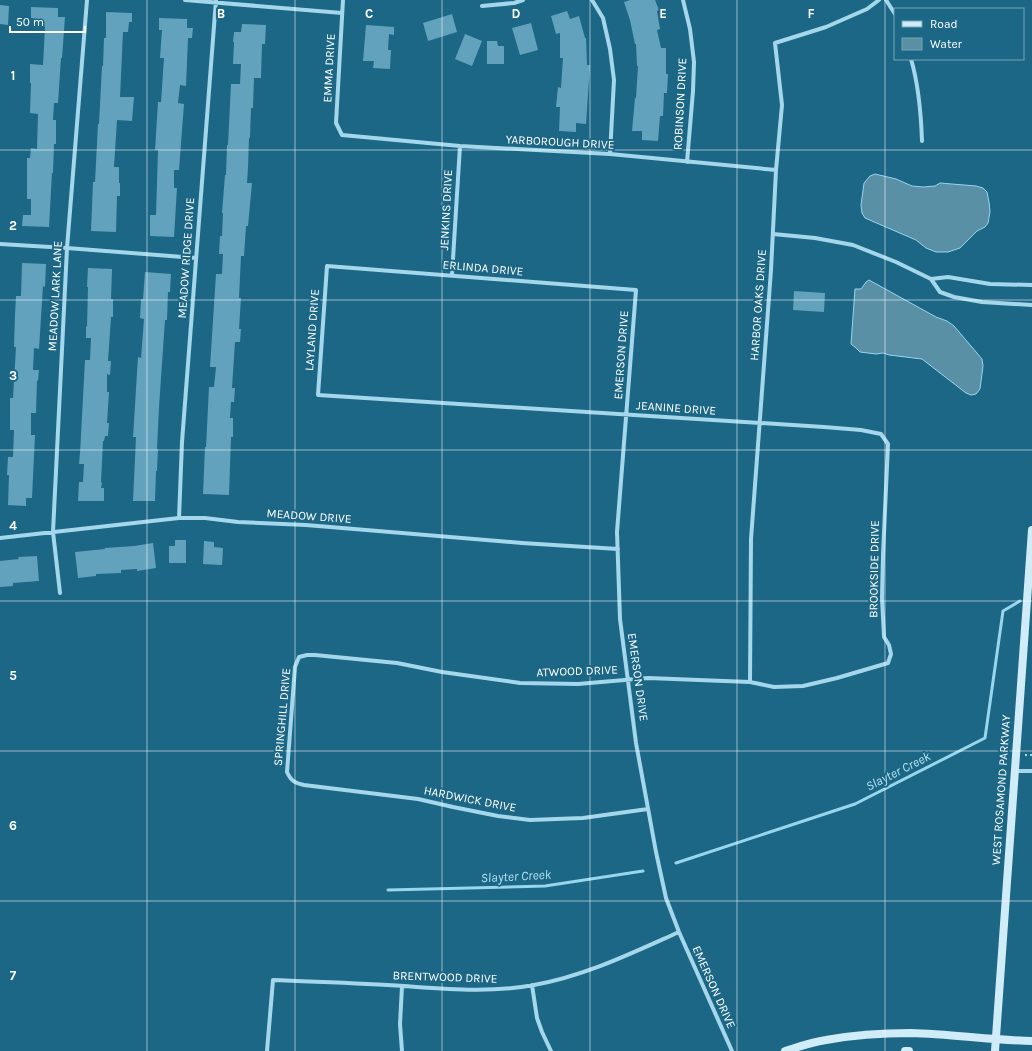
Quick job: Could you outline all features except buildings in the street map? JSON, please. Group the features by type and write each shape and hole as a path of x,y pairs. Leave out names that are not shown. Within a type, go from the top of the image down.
{"street":[{"name":"MEADOW LARK LANE","path":"60,593 54,532 67,248 87,0"},
{"path":"185,0 216,1 342,13"},
{"name":"EMMA DRIVE","path":"342,135 336,123 343,0"},
{"path":"482,6 514,3 523,0"},
{"path":"592,0 603,18 610,49 614,80 610,154"},
{"name":"ROBINSON DRIVE","path":"683,0 690,30 694,62 687,162"},
{"name":"HARBOR OAKS DRIVE","path":"750,682 752,539 776,170 782,105 775,43 826,27 867,9 878,0"},
{"path":"886,0 894,12"},
{"name":"MEADOW RIDGE DRIVE","path":"179,518 182,442 216,1"},
{"path":"911,60 915,72 920,104 922,141"},
{"name":"YARBOROUGH DRIVE","path":"342,135 460,146 610,154 776,170"},
{"name":"JENKINS DRIVE","path":"452,275 460,146"},
{"path":"773,234 815,238 853,245 896,262 931,279 940,292 954,298 982,302 1032,305"},
{"path":"0,244 196,258"},
{"name":"ERLINDA DRIVE","path":"327,266 636,290"},
{"name":"LAYLAND DRIVE","path":"318,395 327,266"},
{"path":"931,279 948,277 990,284 1032,285"},
{"name":"EMERSON DRIVE","path":"636,290 617,532 620,619 636,743 666,898 679,932 732,1051"},
{"name":"JEANINE DRIVE","path":"318,395 861,430 881,434 888,444 887,463"},
{"name":"BROOKSIDE DRIVE","path":"878,666 888,663 891,654 889,645 884,637 882,598 887,463"},
{"name":"MEADOW DRIVE","path":"0,538 179,518 205,518 238,522 306,525 522,543 618,549"},
{"name":"WEST ROSAMOND PARKWAY","path":"995,1051 1032,530"},
{"name":"ATWOOD DRIVE","path":"299,657 315,655 397,663 442,672 520,683 578,684 648,678 750,682 774,687 803,686 878,666"},
{"name":"SPRINGHILL DRIVE","path":"289,778 287,772 295,668 299,657"},
{"path":"1014,770 1032,771"},
{"name":"HARDWICK DRIVE","path":"289,778 296,783 304,785 418,799 498,816 530,820 583,818 648,809"},
{"name":"BRENTWOOD DRIVE","path":"267,1051 273,980 463,990 532,986 599,967 679,932"},
{"path":"402,986 400,1024 402,1051"},
{"path":"532,986 537,1018 551,1051"},
{"path":"785,1051 825,1040 880,1034 910,1033 995,1040 1032,1041"}],"path":[{"path":"1024,756 1032,755"}],"water":[{"path":"875,174 896,179 912,186 935,186 940,183 983,188 987,192 989,202 990,212 988,223 985,227 977,231 960,248 948,252 936,252 926,248 916,240 865,218 862,213 861,205 864,183 870,176"},
{"path":"869,280 954,326 982,359 983,366 980,389 976,394 971,395 966,393 922,359 883,353 876,354 860,352 851,344 855,289 861,289"}],"waterway":[{"name":"Slayter Creek","path":"676,863 855,804 985,738 1003,611 1020,601"},
{"name":"Slayter Creek","path":"388,890 545,886 643,871"}]}
